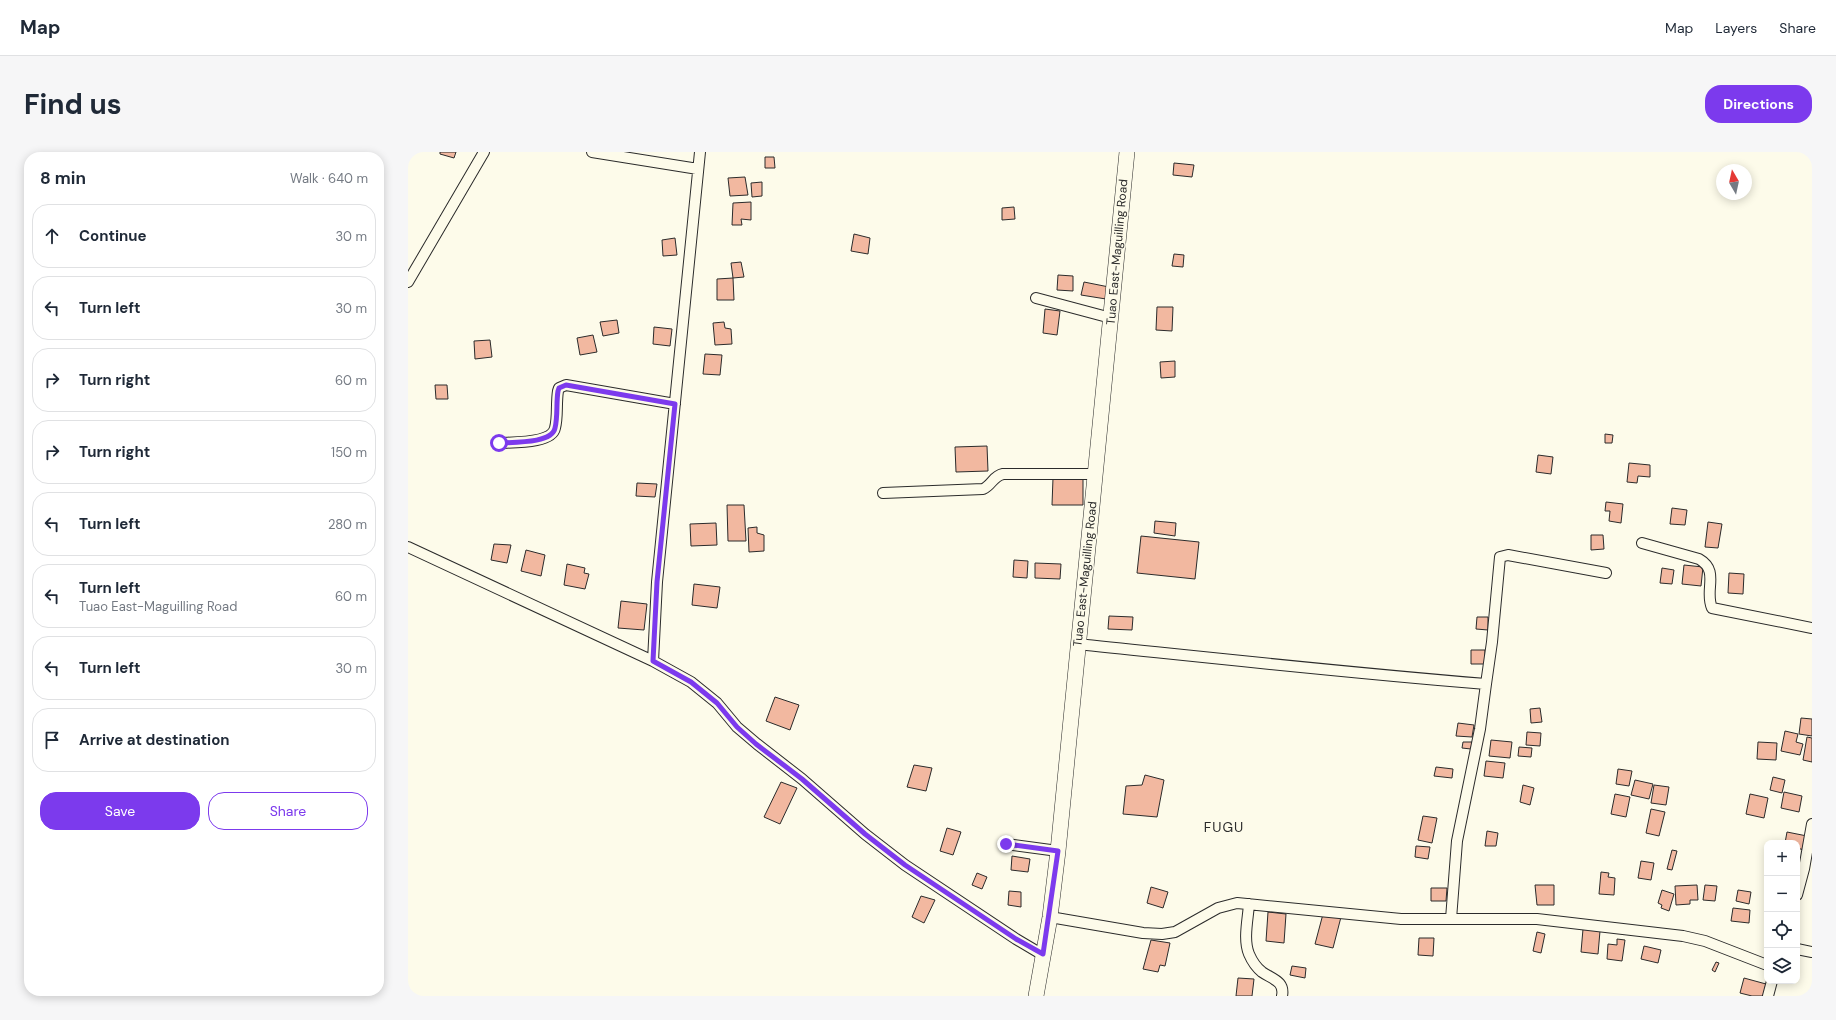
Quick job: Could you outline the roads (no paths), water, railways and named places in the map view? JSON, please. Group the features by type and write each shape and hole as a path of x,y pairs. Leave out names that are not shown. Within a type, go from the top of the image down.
{"main road":[{"name":"Tuao East-Maguilling Road","path":"1036,996 1050,917 1058,851 1077,644 1127,152"}],"street":[{"path":"408,282 484,152"},
{"path":"592,152 698,169"},
{"path":"653,661 657,582 700,152"},
{"path":"1036,298 1111,318"},
{"path":"499,443 544,439 552,435 555,429 558,391 559,388 566,385 675,404"},
{"path":"883,493 983,489 989,486 995,477 1003,474 1095,474"},
{"path":"1642,543 1699,559 1706,563 1710,574 1709,599 1712,608 1812,628"},
{"path":"408,547 653,661 691,682 717,703 737,727 756,744 802,779 860,830 905,865 1016,939 1043,954"},
{"path":"1451,919 1457,841 1480,729 1492,642 1500,557 1508,555 1606,573"},
{"path":"1077,644 1242,660 1303,668 1486,684"},
{"path":"1800,884 1812,824"},
{"path":"1006,844 1058,851"},
{"path":"1050,917 1143,933 1162,934 1175,932 1218,908 1237,903 1401,919 1537,919 1683,936 1705,941 1764,964"},
{"path":"1249,904 1248,954 1262,972 1280,982 1282,996"},
{"path":"1800,950 1812,952"},
{"path":"1768,996 1771,984"}],"district":[{"name":"FUGU","path":"1224,827"}]}
